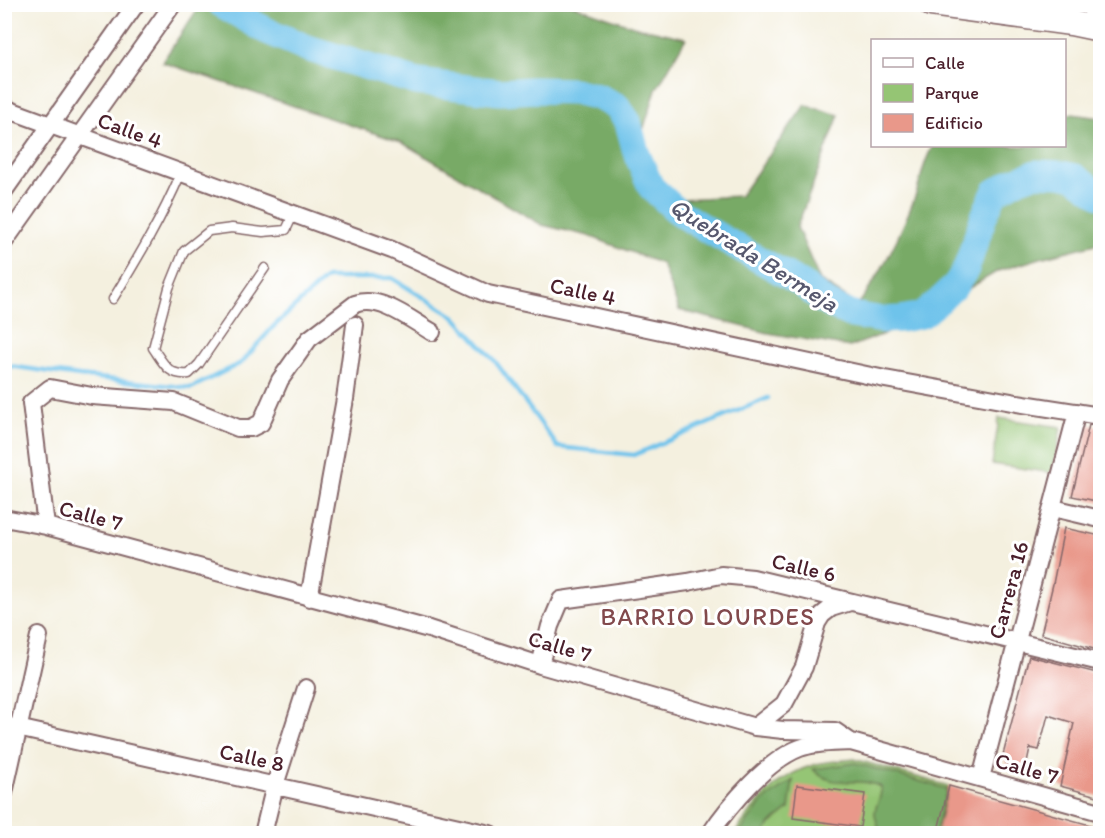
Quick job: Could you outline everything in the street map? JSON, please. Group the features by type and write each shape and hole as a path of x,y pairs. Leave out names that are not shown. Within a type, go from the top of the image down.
{"street":[{"path":"4,190 136,4"},
{"path":"4,242 173,4"},
{"path":"931,4 1071,22 1101,29"},
{"path":"1092,4 1100,6"},
{"name":"Calle 4","path":"4,108 392,250 488,294 885,379 1017,404 1101,416"},
{"path":"46,526 31,403 50,388 92,396 174,402 238,428 251,428 261,423 280,380 309,339 355,304 362,301 371,302 393,309 432,332"},
{"path":"309,598 345,399 355,326"},
{"name":"Carrera 16","path":"981,778 1077,412"},
{"path":"1053,508 1101,519"},
{"name":"Calle 7","path":"4,518 46,526 429,629 540,665 755,727 783,730 835,730 851,742 1101,812"},
{"name":"Calle 6","path":"540,665 550,626 561,600 688,582 721,575 753,578 1101,662"},
{"path":"755,727 784,704 804,667 817,623 822,615 831,608 851,602"},
{"path":"4,793 12,727 39,636"},
{"path":"263,834 275,784 306,688"},
{"name":"Calle 8","path":"12,727 275,784 490,834"},
{"path":"710,834 755,780 782,758 808,746 851,742"}],"lane":[{"path":"113,299 142,253 167,206 181,173"},
{"path":"265,268 199,364 189,374 177,375 171,372 153,348 169,288 184,251 209,231 232,228 263,232 286,230 294,213"}],"green space":[{"path":"201,4 573,5 633,26 686,38 656,90 643,130 649,170 680,199 740,196 805,105 839,115 797,227 820,281 858,305 896,242 916,195 926,159 932,147 1066,147 1066,113 1100,118 1100,243 998,271 907,325 850,347 768,333 679,310 662,264 589,236 542,225 401,142 162,62"},
{"path":"999,418 1061,427 1053,473 992,464"},
{"path":"854,759 949,786 938,829 954,833 734,834 760,800 790,775 817,764"},
{"path":"855,763 947,789 936,831 940,833 879,833 875,811 881,787 864,782 829,779 820,776 813,769"},
{"path":"793,780 789,809 770,824 765,833 739,833 763,801"}],"building":[{"path":"1089,425 1101,426 1101,502 1072,496"},
{"path":"1064,528 1101,536 1101,651 1041,634"},
{"path":"1029,656 1101,674 1101,797 1060,786 1074,723 1048,715 1039,750 1030,748 1024,776 1012,773 1003,755"},
{"path":"797,785 865,794 860,827 793,818"},
{"path":"949,786 1101,828 1101,834 954,834 938,830"}],"waterway":[{"name":"Quebrada Bermeja","path":"221,4 265,30 307,48 417,82 500,92 574,91 598,97 617,106 628,122 636,152 651,187 676,210 802,284 825,302 852,315 884,320 901,319 922,315 937,303 955,286 966,269 984,216 995,192 1014,181 1036,173 1061,174 1075,177 1100,195"},
{"path":"4,370 10,366 191,388 241,363 273,327 326,278 392,278 455,317 495,361 558,447 634,455 768,398"}],"district":[{"name":"BARRIO LOURDES","path":"708,617"}]}
